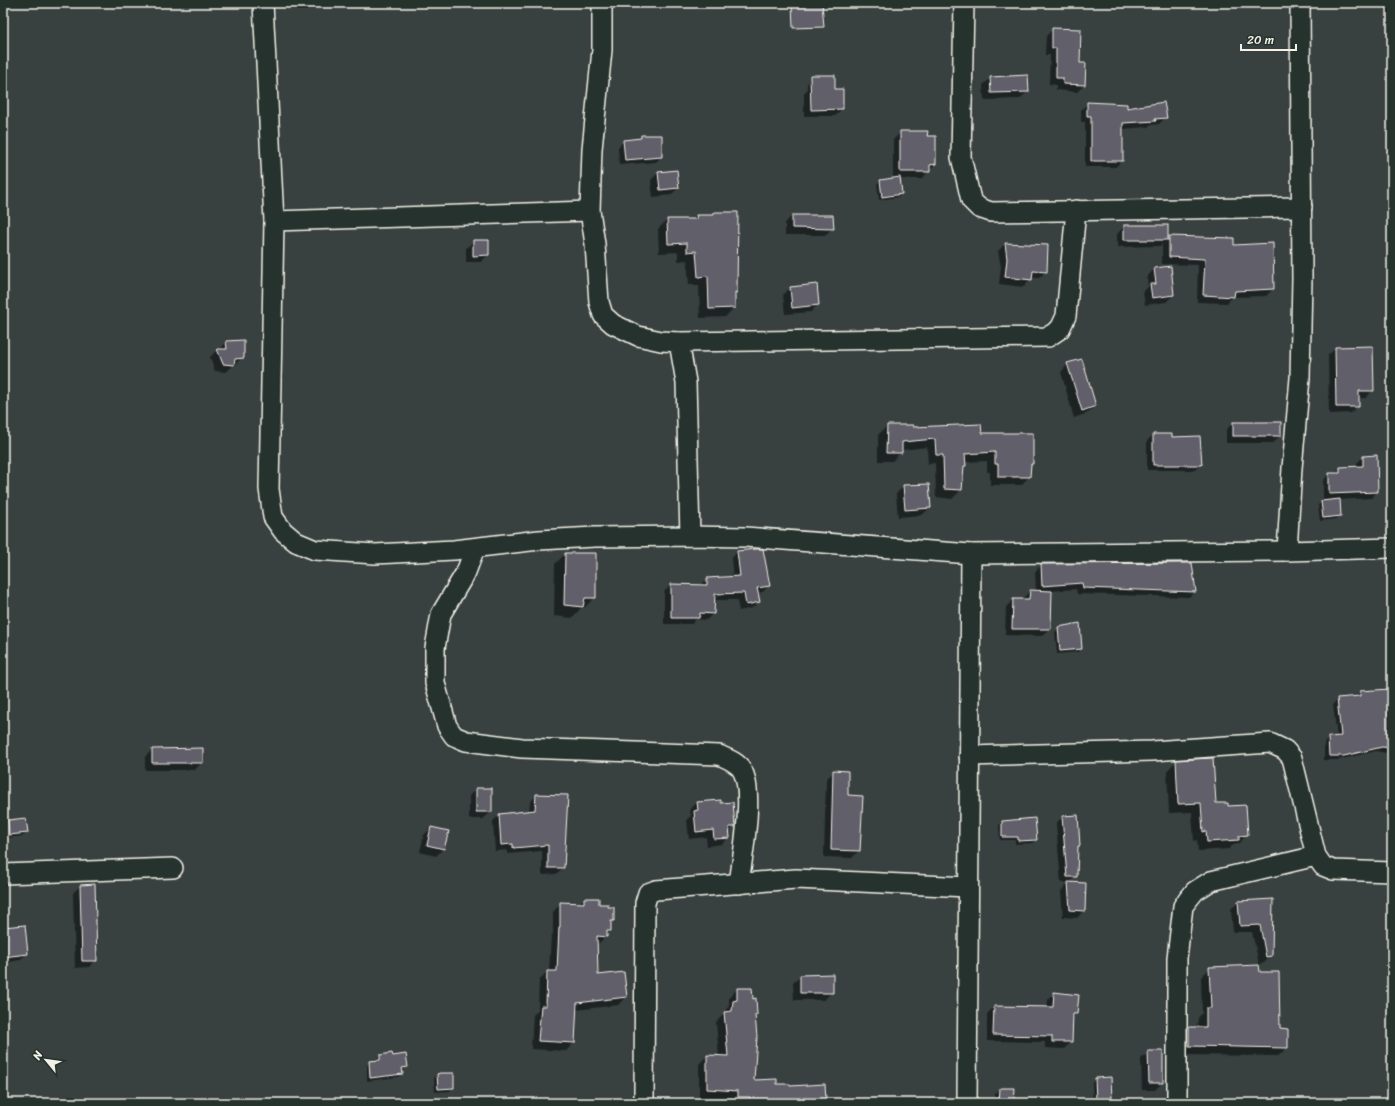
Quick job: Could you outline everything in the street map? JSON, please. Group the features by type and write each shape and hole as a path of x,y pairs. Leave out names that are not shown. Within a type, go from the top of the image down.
{"street":[{"path":"263,3 274,221 269,489 273,517 283,531 296,542 315,550 374,554 454,550 539,540 595,537 690,536 745,537 971,554 1287,551 1392,548"},
{"path":"602,3 602,50 592,149 590,211 595,244 599,302 603,315 613,324 638,336 661,341 679,342 1048,337 1060,329 1066,316 1076,210"},
{"path":"964,3 961,157 971,200 979,208 991,212 1302,207"},
{"path":"1287,551 1292,468 1300,378 1302,207 1300,3"},
{"path":"274,221 590,211"},
{"path":"679,342 686,382 690,536"},
{"path":"475,548 466,572 441,614 435,648 436,683 447,726 454,736 466,741 522,748 719,755 733,761 742,770 747,788 747,826 739,884"},
{"path":"967,1103 971,554"},
{"path":"969,756 1152,750 1270,743 1285,750 1292,758 1316,856 1323,866 1333,870 1392,872"},
{"path":"1177,1103 1177,958 1183,906 1194,891 1211,881 1316,856"},
{"path":"3,874 173,868"},
{"path":"644,1103 645,903 648,894 656,890 796,879 968,887"}],"building":[{"path":"792,3 822,3 824,27 793,28"},
{"path":"1052,28 1081,29 1080,63 1086,63 1085,85 1063,84 1063,78 1056,78 1056,48 1052,48"},
{"path":"810,75 835,75 835,89 843,89 843,109 811,110"},
{"path":"1028,75 1029,92 991,93 990,77"},
{"path":"1087,102 1127,104 1127,108 1164,102 1167,118 1155,119 1156,121 1123,123 1123,161 1091,161 1091,116 1087,116"},
{"path":"900,131 928,131 927,136 936,136 936,164 930,165 930,172 900,172"},
{"path":"641,135 662,135 662,157 625,160 623,140 641,138"},
{"path":"677,170 679,188 660,190 658,172"},
{"path":"900,177 902,194 882,197 880,180"},
{"path":"714,212 738,212 737,293 735,292 735,308 709,309 708,276 698,277 696,251 687,252 687,243 668,244 667,219 697,219 696,215 714,215"},
{"path":"792,215 833,215 834,229 792,228"},
{"path":"1124,225 1168,225 1168,240 1124,240"},
{"path":"1169,236 1234,238 1234,245 1273,243 1274,289 1235,291 1234,297 1203,295 1205,259 1169,257"},
{"path":"473,240 489,240 489,255 473,256"},
{"path":"1005,243 1048,245 1047,272 1033,271 1032,280 1005,277 1007,259"},
{"path":"1171,266 1174,295 1152,298 1150,284 1156,284 1154,268"},
{"path":"817,284 819,305 792,308 790,287"},
{"path":"244,340 244,358 235,359 234,365 223,364 217,349 227,349 226,341"},
{"path":"1373,346 1374,391 1359,391 1359,407 1336,407 1335,347"},
{"path":"1082,359 1096,406 1082,411 1067,363"},
{"path":"1233,422 1281,422 1281,436 1233,436"},
{"path":"981,424 982,433 1033,433 1033,464 1031,464 1030,477 998,477 998,464 995,464 995,452 965,454 966,466 964,466 962,490 944,489 943,455 936,455 935,439 902,442 902,453 886,453 887,425 913,425 913,427"},
{"path":"1153,434 1172,434 1172,437 1200,436 1202,465 1153,465"},
{"path":"1377,455 1378,492 1329,494 1329,473 1340,473 1340,467 1363,466 1363,456"},
{"path":"929,484 931,508 905,510 903,485"},
{"path":"1340,499 1341,516 1323,518 1321,501"},
{"path":"763,549 770,586 757,588 760,602 746,605 744,593 715,594 714,614 700,613 699,618 671,618 671,584 707,585 707,578 740,576 737,551"},
{"path":"565,553 596,553 596,598 585,598 583,607 564,605"},
{"path":"1192,563 1196,592 1083,588 1082,583 1042,586 1041,564"},
{"path":"1030,590 1052,591 1051,629 1012,629 1013,599 1029,599"},
{"path":"1080,623 1082,649 1060,651 1058,627"},
{"path":"1390,689 1392,705 1392,748 1382,747 1344,756 1329,756 1328,737 1341,736 1337,698 1360,696 1360,691"},
{"path":"203,748 203,763 152,763 152,749"},
{"path":"1213,758 1216,803 1228,803 1228,806 1246,805 1248,835 1239,836 1239,840 1207,842 1206,831 1203,832 1201,803 1178,804 1176,760"},
{"path":"833,770 848,771 848,795 863,796 860,851 831,850"},
{"path":"476,788 492,788 492,812 476,812"},
{"path":"536,794 568,795 564,868 548,868 548,845 513,848 513,844 501,845 499,814 535,810"},
{"path":"721,800 721,803 733,802 735,827 729,827 730,838 714,839 713,830 696,832 694,811 698,810 697,802"},
{"path":"1078,815 1080,846 1078,846 1077,877 1067,877 1062,816"},
{"path":"26,818 28,833 9,835 8,820"},
{"path":"1035,818 1037,840 1018,841 1018,837 1002,837 1002,821"},
{"path":"431,827 449,831 444,849 427,845"},
{"path":"1068,882 1086,883 1085,911 1070,910"},
{"path":"95,884 97,961 82,961 80,885"},
{"path":"584,898 599,898 599,904 608,904 608,907 614,907 614,921 611,921 611,931 607,931 607,937 597,936 598,975 624,972 627,997 577,1003 575,1043 538,1041 541,1006 546,1006 547,971 557,971 560,902 584,903"},
{"path":"1273,899 1272,956 1266,957 1260,925 1240,926 1238,901"},
{"path":"25,925 28,954 3,957 3,927"},
{"path":"1259,965 1260,972 1279,972 1280,1028 1288,1029 1288,1048 1189,1046 1189,1027 1206,1027 1206,1008 1211,1008 1209,967"},
{"path":"833,974 833,993 800,993 800,975"},
{"path":"737,988 752,988 753,999 756,998 757,1015 755,1015 757,1037 754,1080 777,1079 777,1084 790,1084 790,1086 825,1084 826,1100 820,1100 820,1103 750,1103 750,1097 738,1097 738,1091 707,1089 707,1055 728,1056 724,1012 732,1011 733,1001 737,1000"},
{"path":"1054,992 1079,995 1077,1014 1073,1014 1072,1042 1052,1042 1052,1036 993,1035 994,1006 1053,1007"},
{"path":"1148,1051 1163,1051 1163,1083 1149,1083"},
{"path":"392,1053 393,1056 406,1054 408,1067 402,1068 403,1074 370,1078 369,1061 380,1060 380,1055"},
{"path":"454,1073 454,1088 438,1089 437,1074"},
{"path":"1111,1077 1112,1099 1096,1100 1095,1078"},
{"path":"1000,1088 1015,1088 1014,1103 999,1103"}]}
